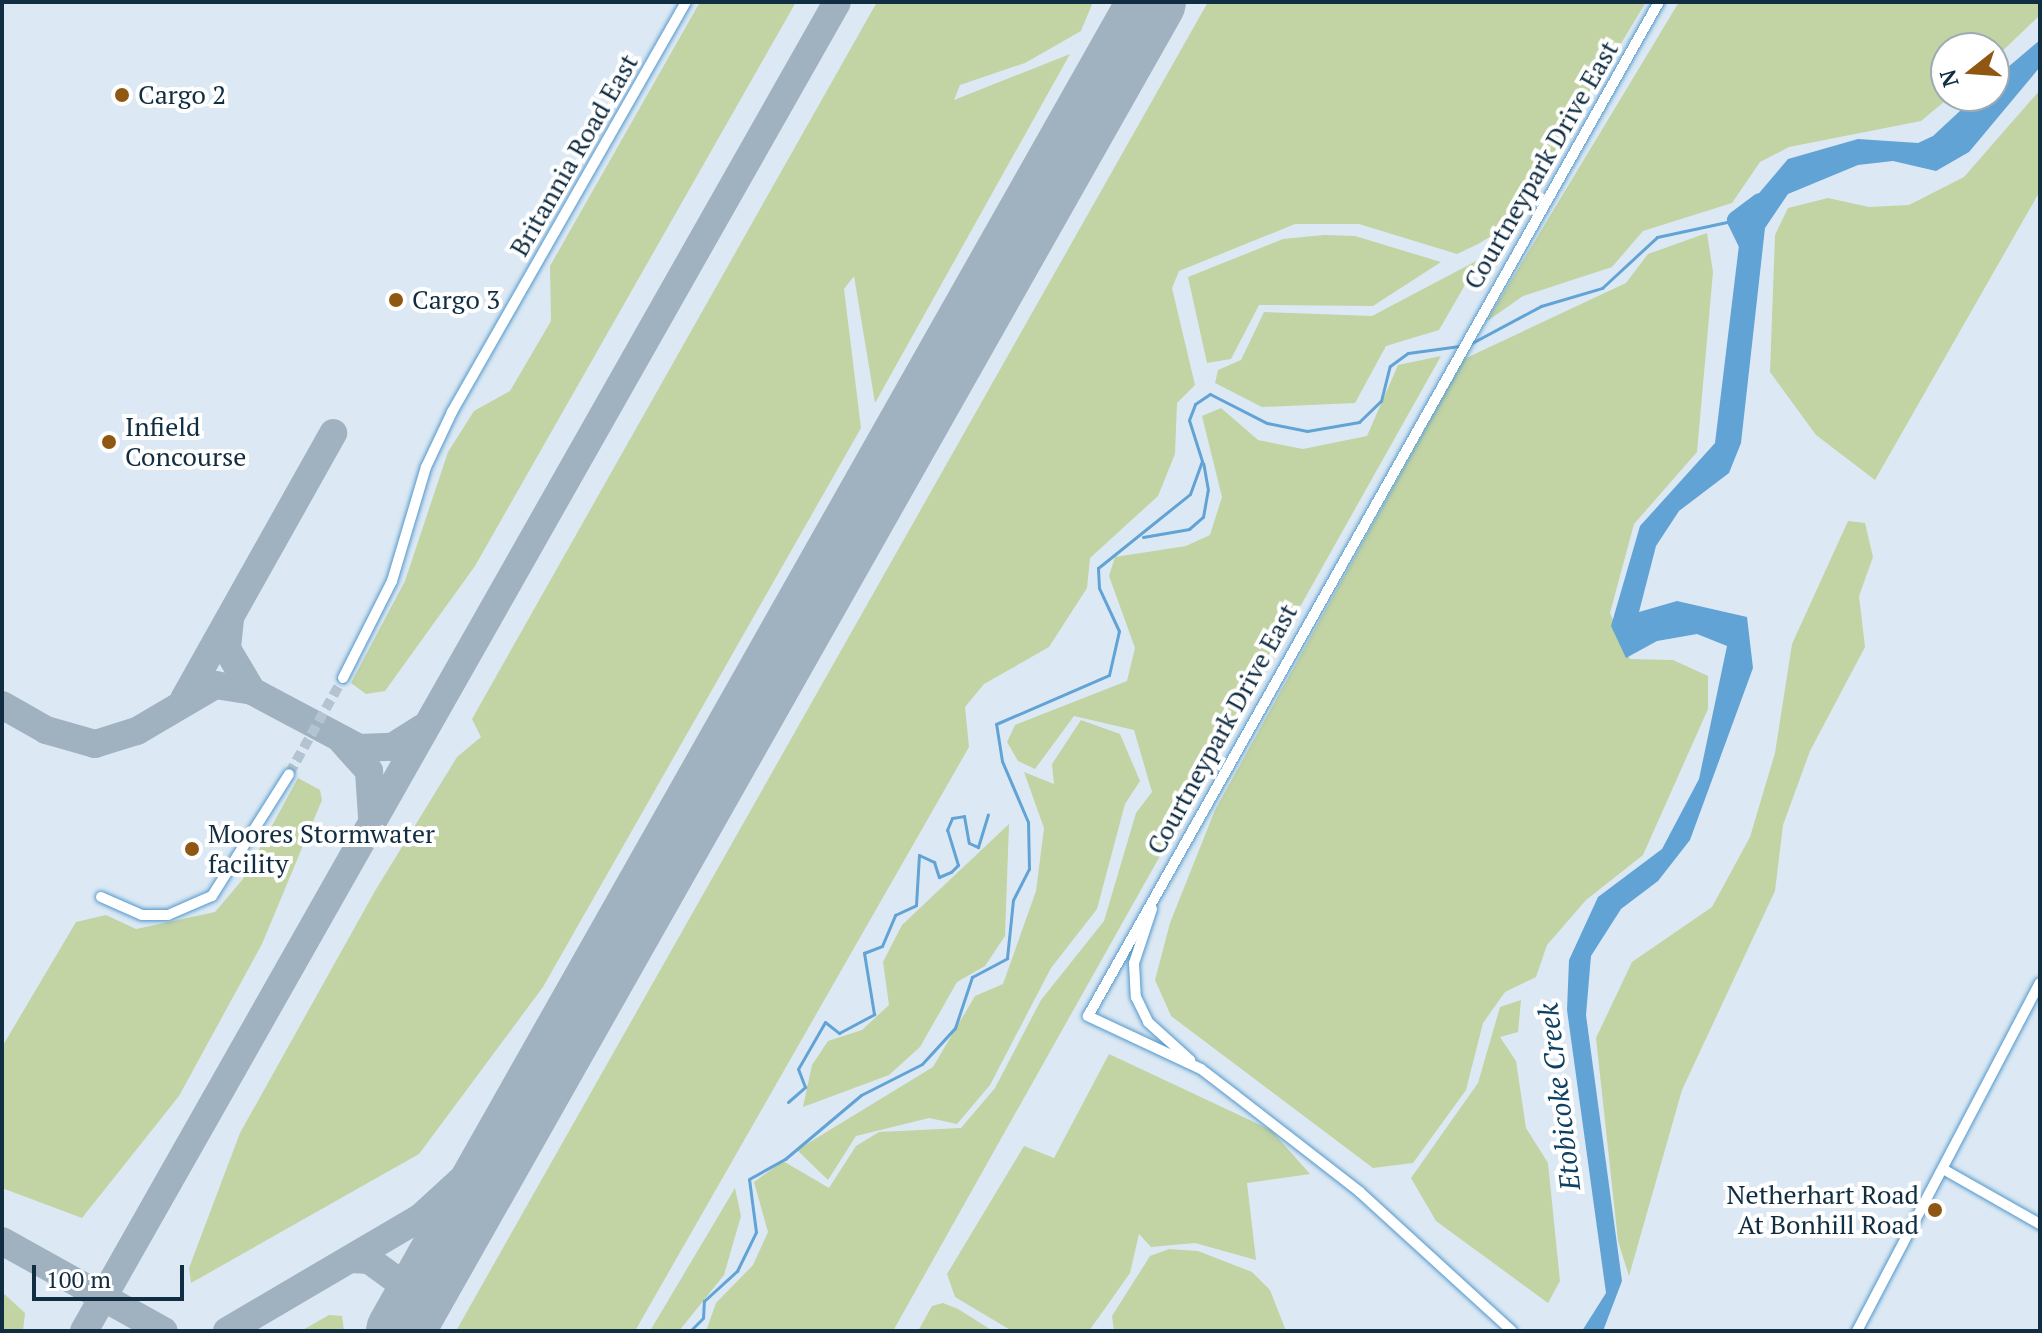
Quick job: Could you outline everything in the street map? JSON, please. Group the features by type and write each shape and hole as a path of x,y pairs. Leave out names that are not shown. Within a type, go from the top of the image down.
{"street":[{"name":"Britannia Road East","path":"343,678 392,581 426,467 452,412 686,2"},
{"name":"Courtneypark Drive East","path":"1509,1328 1327,1165 1201,1069 1088,1016 1659,2"},
{"path":"101,897 142,915 168,915 212,896 289,774"},
{"path":"1161,887 1133,984 1148,1022 1201,1069"},
{"path":"1857,1331 2040,983"},
{"path":"1943,1169 2040,1224"}],"green space":[{"path":"700,2 796,2 475,566 385,691 366,694 351,683 405,581 448,452 474,411 510,391 551,321 550,266"},
{"path":"877,2 1093,2 1081,31 1025,63 960,85 954,100 1070,54 875,403 854,276 844,289 861,428 543,987 419,1154 191,1283 189,1268 240,1133 375,891 457,757 481,737 472,719"},
{"path":"1208,2 1646,2 1513,223 1478,244 1457,254 1359,224 1295,224 1179,271 1172,288 1195,385 1177,403 1175,454 1158,496 1090,558 1087,588 1049,647 984,684 965,707 969,747 635,1331 456,1331"},
{"path":"1679,2 2040,2 2040,15 2010,44 2010,32 1930,32 1932,112 1921,121 1789,147 1760,162 1732,203 1643,231 1612,267 1523,296 1486,322"},
{"path":"2040,90 2040,191 1875,480 1816,435 1770,372 1775,235 1788,208 1828,198 1869,207 1909,205 1964,177"},
{"path":"1707,233 1713,272 1697,452 1634,524 1610,613 1630,659 1673,660 1708,676 1708,709 1643,855 1586,900 1547,945 1536,977 1505,992 1483,1023 1466,1090 1413,1163 1373,1168 1171,1016 1155,980 1170,923 1215,810 1464,359 1626,283 1648,254"},
{"path":"1355,236 1441,262 1373,306 1259,305 1231,359 1207,363 1188,277 1283,239"},
{"path":"1480,259 1439,330 1386,346 1355,403 1262,407 1215,383 1218,370 1241,360 1264,312 1372,316"},
{"path":"1441,356 893,1331 706,1331 716,1303 753,1265 768,1232 754,1182 783,1161 829,1188 856,1146 879,1132 961,1128 995,1088 1041,1000 1104,921 1136,813 1152,792 1134,730 1074,716 1035,769 1018,761 1007,742 1015,725 1127,681 1135,648 1109,576 1115,557 1186,546 1210,535 1222,497 1202,416 1221,408 1258,440 1303,449 1367,436 1398,365"},
{"path":"1848,521 1865,523 1873,557 1859,596 1865,647 1810,751 1783,825 1775,891 1682,1090 1629,1276 1618,1241 1596,1038 1632,962 1712,907 1750,837 1775,753 1792,644"},
{"path":"1081,720 1120,734 1140,781 1125,804 1097,909 1051,968 990,1085 957,1124 929,1118 856,1136 828,1180 797,1150 933,1067 975,996 1003,984 1036,891 1044,828 1024,772 1054,784 1052,764"},
{"path":"298,778 320,790 322,800 262,944 179,1096 82,1218 2,1188 2,1047 76,922 106,915 136,929 215,912 243,879"},
{"path":"1009,824 1005,936 985,966 957,982 920,1047 889,1075 803,1107 812,1065 828,1041 862,1030 889,1005 883,962 902,925"},
{"path":"1521,1000 1518,1032 1500,1037 1516,1061 1526,1128 1548,1163 1560,1281 1548,1303 1436,1221 1411,1178 1478,1083 1500,1007"},
{"path":"1109,1054 1271,1130 1310,1174 1247,1183 1256,1260 1195,1243 1151,1247 1139,1234 1130,1273 1089,1331 1012,1331 955,1297 947,1274 1024,1146 1054,1158"},
{"path":"735,1188 741,1216 724,1275 679,1331 650,1331"},
{"path":"1169,1249 1198,1251 1252,1272 1270,1290 1286,1331 1114,1331 1112,1316 1150,1256"},
{"path":"2,1292 25,1313 23,1331 2,1331"},
{"path":"943,1303 993,1331 918,1331 932,1306"},
{"path":"329,1315 342,1316 344,1331 301,1331"}],"water":[{"name":"Etobicoke Creek","path":"2040,40 2040,67 2010,103 2010,65"},
{"name":"Etobicoke Creek","path":"1959,112 2002,112 1969,152 1936,171 1893,161 1858,165 1788,194 1765,228 1741,443 1729,473 1679,511 1656,546 1639,612 1677,601 1747,617 1753,668 1690,840 1658,881 1621,909 1591,956 1586,1015 1622,1281 1603,1331 1582,1331 1606,1293 1567,1010 1569,960 1598,897 1662,849 1699,779 1727,646 1697,634 1657,641 1626,658 1611,626 1640,526 1715,443 1743,212 1788,159 1858,139 1918,143 1933,136"}],"waterway":[{"name":"Etobicoke Creek","path":"1750,249 1736,220 1760,202"},
{"path":"1468,345 1541,306 1602,288 1657,237 1736,220"},
{"path":"690,1331 703,1318 704,1301 737,1271 756,1232 749,1179 785,1159 861,1095 922,1064 955,1028 972,977 1007,958 1013,900 1029,869 1028,822 1002,761 996,724 1109,675 1119,631 1099,588 1098,568 1190,494 1202,461 1189,420 1195,404 1210,394 1267,423 1307,431 1359,422 1381,401 1390,366 1408,353 1460,346"},
{"path":"1143,537 1189,529 1203,517 1208,490 1203,463"},
{"path":"788,1102 805,1087 798,1069 825,1022 839,1033 874,1014 864,953 882,946 895,915 916,905 919,855 934,862 939,877 951,872 958,865 947,830 952,818 964,816 969,843 978,847 988,815"}],"taxiway":[{"path":"84,1331 837,2"},
{"path":"184,699 333,433"},
{"path":"230,619 227,649 252,691"},
{"path":"2,705 46,730 95,744 137,731 215,685 252,691 359,748 392,747 423,728"},
{"path":"343,742 369,771 372,817"},
{"path":"227,1331 421,1217 469,1173 554,1058"},
{"path":"2,1241 164,1331"},
{"path":"351,1259 369,1260 397,1280 407,1314 400,1330"}],"runway":[{"path":"400,1331 1152,2"}],"tunnel":[{"path":"289,774 343,678"}],"place":[{"name":"Cargo 2","path":"122,95"},
{"name":"Cargo 3","path":"396,300"},
{"name":"Infield Concourse","path":"109,442"},
{"name":"Moores Stormwater facility","path":"192,849"},
{"name":"Netherhart Road At Bonhill Road","path":"1935,1210"}]}
